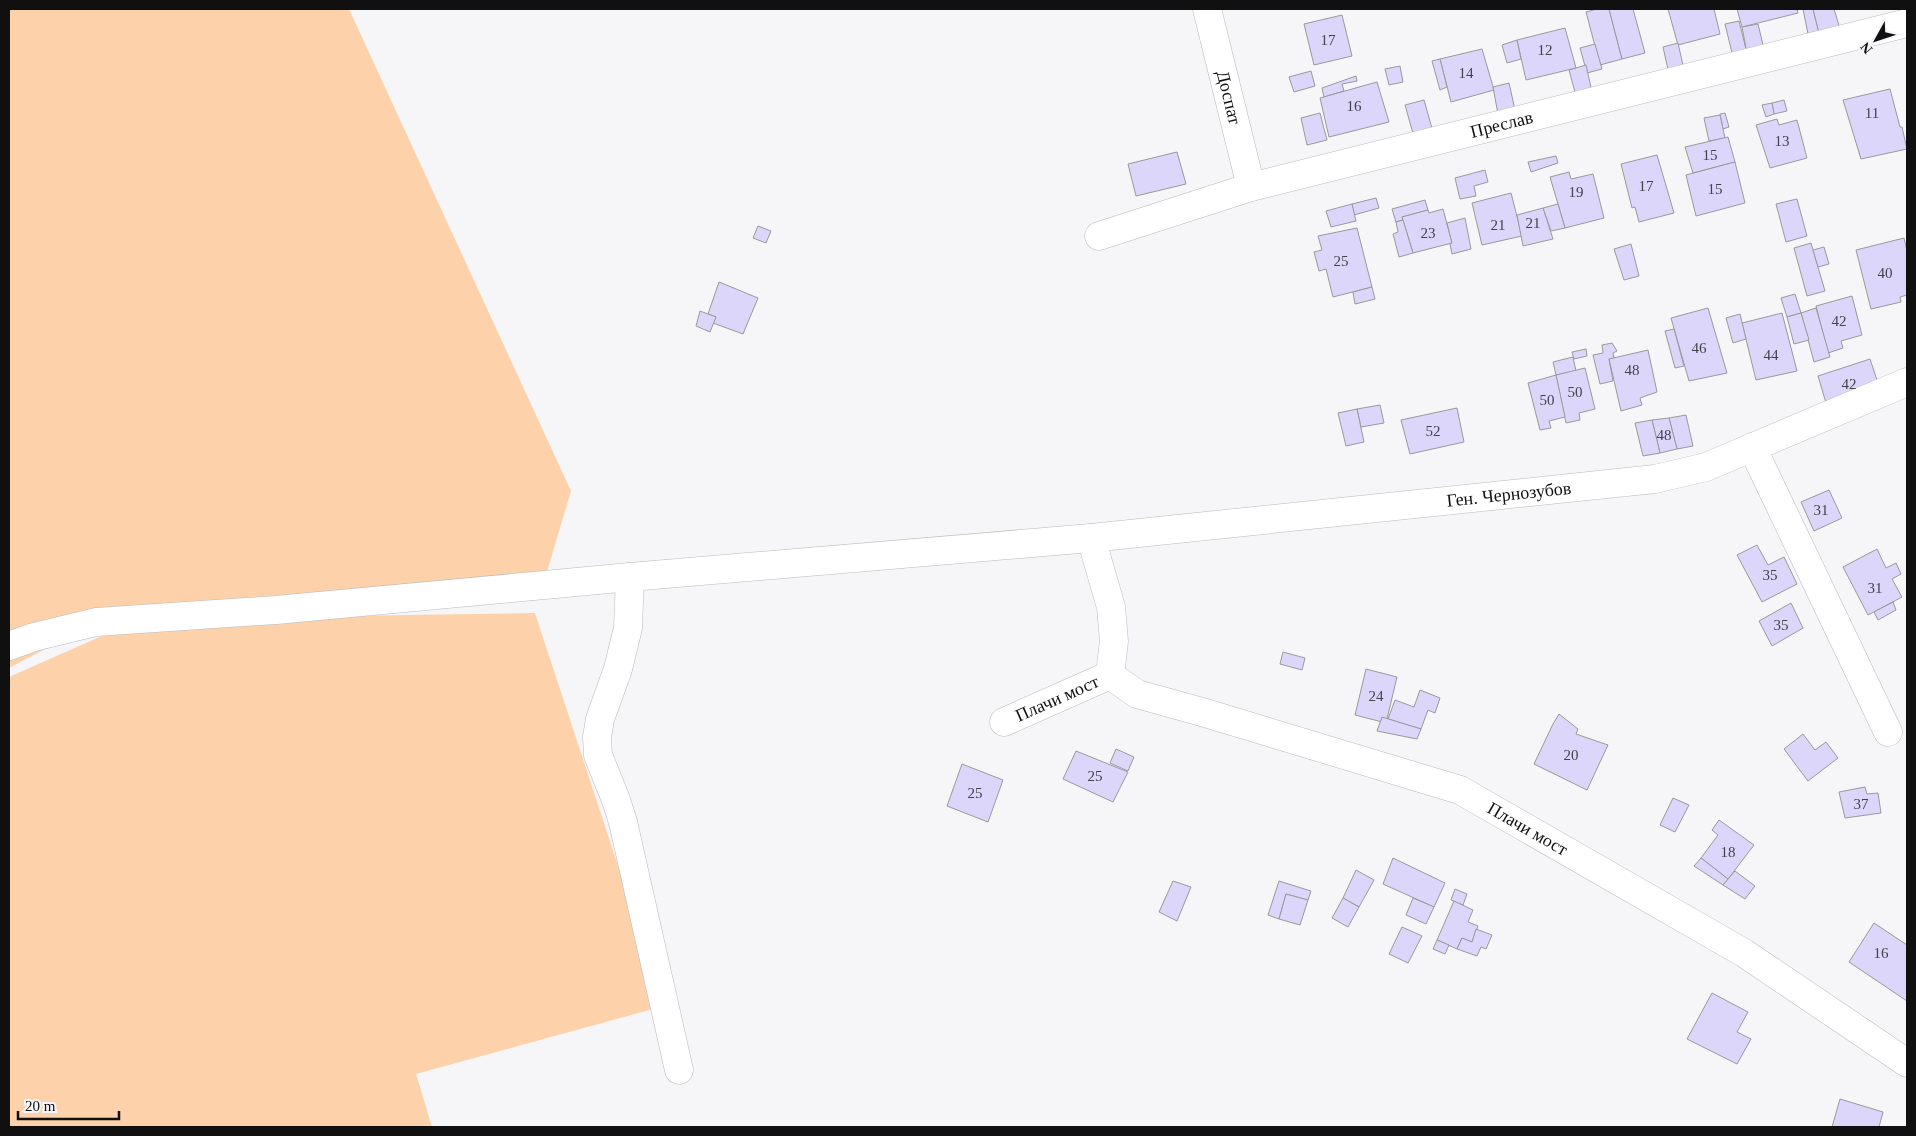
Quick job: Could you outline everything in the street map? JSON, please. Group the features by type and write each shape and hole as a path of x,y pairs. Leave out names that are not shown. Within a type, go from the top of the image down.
{"street":[{"name":"Доспат","path":"1207,9 1251,187"},
{"name":"Преслав","path":"1099,236 1251,187 1907,23"},
{"name":"Ген. Чернозубов","path":"9,646 34,637 96,622 276,610 630,577 1091,538 1654,479 1706,467 1907,382"},
{"path":"1752,447 1888,732"},
{"name":"Плачи мост","path":"1091,538 1110,607 1114,641 1110,675"},
{"path":"630,577 628,628 618,669 600,719 597,738 598,755 623,822 679,1070"},
{"name":"Плачи мост","path":"1004,722 1110,675"},
{"name":"Плачи мост","path":"1110,675 1138,694 1460,790 1744,953 1907,1062"}],"shaded area":[{"path":"9,9 349,9 571,491 543,585 144,619 535,613 664,1006 416,1074 432,1127 9,1127 9,677 140,619 96,622 9,668"}],"building":[{"path":"1597,9 1609,9 1622,59 1600,65 1586,12"},
{"path":"1609,9 1633,9 1645,53 1622,59"},
{"path":"1668,9 1714,9 1720,34 1678,45"},
{"path":"1737,9 1797,9 1798,13 1742,27"},
{"path":"1803,9 1813,9 1820,37 1809,39"},
{"path":"1813,9 1834,9 1841,32 1820,37"},
{"path":"1342,15 1352,56 1314,65 1304,24"},
{"path":"1739,21 1747,53 1733,57 1725,24"},
{"path":"1758,24 1764,49 1747,53 1742,27"},
{"path":"1565,28 1576,68 1526,80 1517,40"},
{"path":"1517,40 1521,59 1507,63 1502,45"},
{"path":"1678,43 1684,70 1669,74 1663,47"},
{"path":"1595,44 1602,69 1587,73 1580,48"},
{"path":"1482,49 1494,90 1451,102 1440,59"},
{"path":"1440,59 1447,87 1440,90 1432,61"},
{"path":"1586,65 1592,92 1576,96 1569,70"},
{"path":"1400,66 1403,82 1389,85 1385,69"},
{"path":"1311,71 1315,86 1294,92 1289,77"},
{"path":"1356,76 1357,81 1342,84 1344,91 1324,97 1322,88"},
{"path":"1377,82 1389,122 1329,137 1320,98"},
{"path":"1509,83 1515,110 1498,114 1493,87"},
{"path":"1890,89 1907,149 1861,159 1843,100"},
{"path":"1424,100 1433,132 1414,137 1405,105"},
{"path":"1784,100 1787,111 1774,114 1772,103"},
{"path":"1772,103 1774,114 1766,117 1762,105"},
{"path":"1320,113 1327,140 1307,145 1301,118"},
{"path":"1725,113 1729,127 1723,129 1720,114"},
{"path":"1720,115 1725,138 1709,141 1704,118"},
{"path":"1777,119 1779,125 1797,120 1807,158 1770,168 1756,125"},
{"path":"1728,137 1735,162 1693,173 1685,147"},
{"path":"1177,152 1186,184 1136,196 1128,164"},
{"path":"1657,155 1674,213 1639,222 1635,207 1632,208 1621,164"},
{"path":"1556,156 1558,163 1531,172 1528,162"},
{"path":"1735,162 1745,203 1696,216 1686,175"},
{"path":"1485,170 1488,182 1474,186 1476,196 1460,199 1455,178"},
{"path":"1569,172 1571,179 1593,174 1604,218 1565,228 1550,177"},
{"path":"1511,193 1522,236 1482,245 1472,203"},
{"path":"1376,198 1379,208 1354,215 1352,204"},
{"path":"1797,199 1807,236 1786,242 1776,204"},
{"path":"1425,200 1428,210 1402,217 1403,220 1396,222 1392,209"},
{"path":"1352,204 1356,221 1331,227 1326,211"},
{"path":"1558,204 1565,228 1551,231 1543,208"},
{"path":"1543,208 1553,239 1523,246 1517,215"},
{"path":"1443,209 1452,243 1413,253 1402,217 1428,210 1429,213"},
{"path":"1465,218 1471,249 1452,254 1450,244 1452,243 1447,223"},
{"path":"1403,220 1413,253 1399,257 1393,234 1398,232 1396,222"},
{"path":"758,226 771,231 766,243 753,238"},
{"path":"1357,228 1372,287 1333,297 1326,269 1319,271 1314,252 1322,250 1318,236"},
{"path":"1904,238 1907,251 1907,295 1900,297 1901,302 1871,309 1856,250"},
{"path":"1811,243 1825,291 1807,296 1794,248"},
{"path":"1631,244 1639,276 1624,280 1614,249"},
{"path":"1824,247 1829,264 1818,267 1813,250"},
{"path":"719,282 758,298 743,334 713,323 716,317 708,314"},
{"path":"1372,287 1375,299 1355,304 1353,292"},
{"path":"1795,294 1801,313 1787,317 1781,298"},
{"path":"1852,296 1862,335 1841,341 1843,348 1828,353 1816,306"},
{"path":"1708,308 1727,373 1689,381 1671,318"},
{"path":"1816,308 1830,357 1814,362 1801,313"},
{"path":"700,311 716,317 710,332 696,326"},
{"path":"1782,313 1797,371 1756,380 1742,323"},
{"path":"1801,313 1809,340 1794,344 1787,317"},
{"path":"1740,314 1746,339 1733,343 1726,318"},
{"path":"1674,329 1684,366 1675,368 1665,331"},
{"path":"1612,343 1617,351 1613,353 1614,358 1609,359 1613,381 1600,384 1593,355 1603,353 1602,345"},
{"path":"1586,349 1587,356 1574,359 1572,352"},
{"path":"1648,350 1657,392 1640,398 1642,405 1621,411 1609,359"},
{"path":"1573,357 1576,371 1556,375 1553,362"},
{"path":"1870,359 1881,392 1829,413 1818,376"},
{"path":"1585,368 1595,409 1579,413 1580,420 1566,423 1556,375"},
{"path":"1556,375 1565,417 1549,421 1551,428 1540,430 1528,383"},
{"path":"1380,405 1384,423 1361,427 1357,409"},
{"path":"1457,408 1464,442 1410,454 1401,420"},
{"path":"1357,409 1364,442 1346,446 1338,413"},
{"path":"1686,415 1693,446 1677,449 1669,418"},
{"path":"1669,418 1677,449 1660,453 1652,420"},
{"path":"1652,420 1660,453 1643,456 1635,423"},
{"path":"1829,490 1842,518 1814,531 1801,502"},
{"path":"1757,545 1768,565 1784,557 1797,584 1762,602 1737,555"},
{"path":"1877,549 1886,568 1896,563 1901,574 1892,579 1902,597 1868,615 1843,567"},
{"path":"1893,602 1896,610 1878,620 1874,612"},
{"path":"1791,603 1803,628 1772,646 1759,621"},
{"path":"1283,652 1305,658 1302,670 1280,664"},
{"path":"1366,669 1397,677 1386,723 1355,715"},
{"path":"1420,690 1440,698 1435,713 1428,710 1421,729 1388,719 1395,700 1414,707"},
{"path":"1559,714 1578,729 1576,734 1608,745 1587,790 1534,764"},
{"path":"1382,717 1421,729 1417,739 1377,731"},
{"path":"1803,734 1815,750 1826,742 1838,758 1808,781 1784,749"},
{"path":"1116,749 1134,757 1128,771 1110,763"},
{"path":"1076,751 1128,772 1113,802 1063,779"},
{"path":"962,764 1003,780 988,822 947,806"},
{"path":"1865,787 1867,794 1878,793 1881,813 1845,818 1839,792"},
{"path":"1673,798 1689,805 1675,832 1660,825"},
{"path":"1719,820 1754,845 1728,879 1701,858 1718,835 1712,830"},
{"path":"1393,858 1445,883 1434,907 1383,884"},
{"path":"1701,858 1728,879 1723,885 1694,866"},
{"path":"1356,870 1374,880 1359,907 1343,898"},
{"path":"1735,871 1755,886 1745,899 1723,885"},
{"path":"1173,881 1191,887 1177,921 1159,912"},
{"path":"1279,881 1311,891 1308,900 1286,894 1279,919 1268,915"},
{"path":"1455,889 1467,894 1463,905 1451,900"},
{"path":"1286,894 1308,900 1300,925 1279,919"},
{"path":"1343,898 1359,907 1348,927 1332,918"},
{"path":"1413,898 1434,907 1426,924 1406,915"},
{"path":"1454,901 1473,910 1468,922 1478,926 1472,942 1462,938 1457,949 1437,940"},
{"path":"1874,923 1907,945 1907,1001 1849,962"},
{"path":"1402,927 1422,936 1408,963 1389,954"},
{"path":"1476,929 1492,935 1486,949 1481,947 1477,956 1457,949 1462,938 1472,942"},
{"path":"1437,940 1449,945 1445,954 1433,949"},
{"path":"1712,993 1748,1012 1737,1032 1751,1039 1737,1064 1687,1039"},
{"path":"1840,1099 1883,1112 1879,1127 1832,1127"}]}
